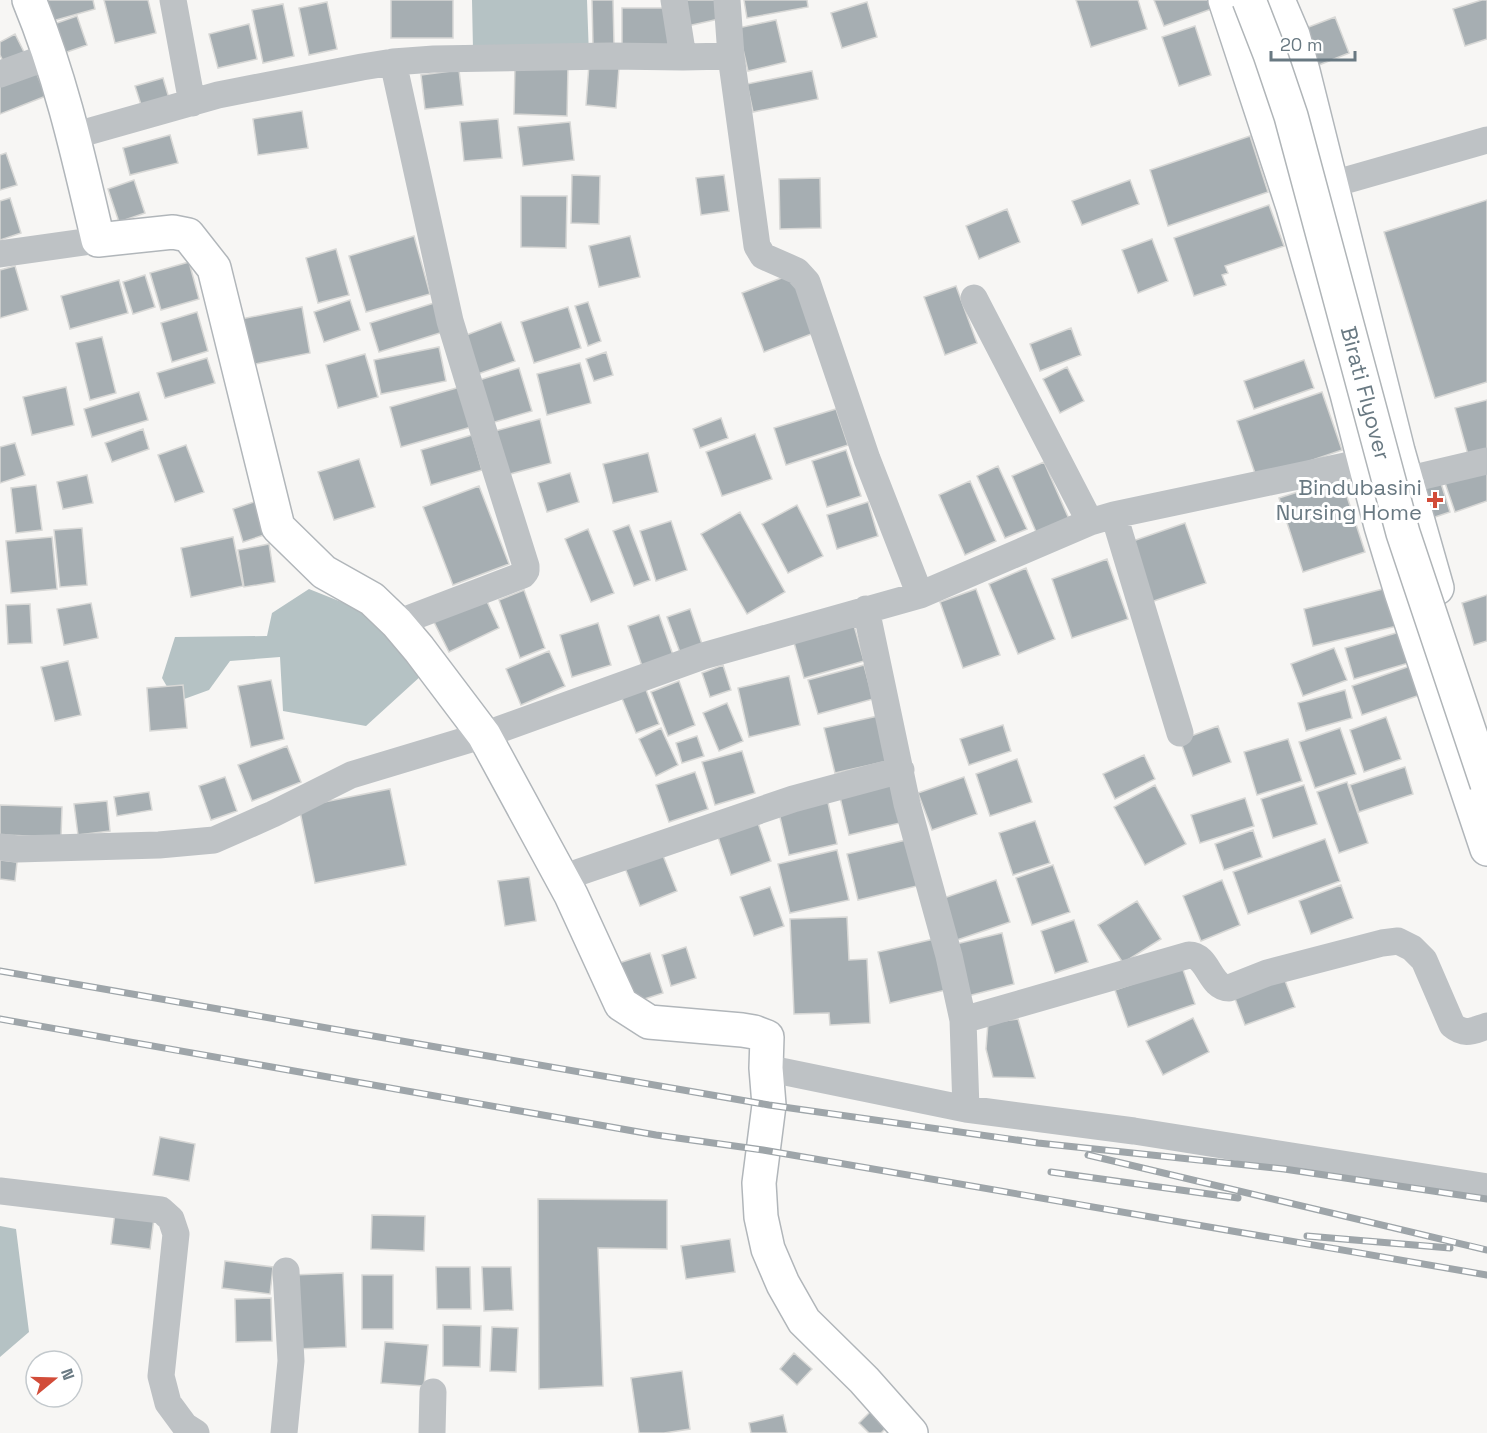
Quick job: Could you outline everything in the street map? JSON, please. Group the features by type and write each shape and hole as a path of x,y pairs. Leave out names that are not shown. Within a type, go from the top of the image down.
{"main road":[{"path":"29,0 50,56 99,240 173,232 188,235 214,268 278,526 324,572 372,599 397,623 484,735 562,878 621,1005 649,1022 754,1032 766,1037 769,1105 759,1183 761,1217 768,1249 783,1284 804,1321 864,1380 911,1433"},
{"path":"1225,0 1293,207 1401,592 1487,849"},
{"name":"Birati Flyover","path":"1250,0 1291,116 1403,533 1487,784"},
{"path":"1278,0 1293,35 1304,71 1402,465 1439,593 1487,734"}],"street":[{"path":"173,0 192,103"},
{"path":"674,0 683,57"},
{"path":"727,0 731,56 757,246 763,256 797,271 807,282 867,459 920,595"},
{"path":"0,74 50,56"},
{"path":"73,136 229,93 393,62 446,58 731,56"},
{"path":"393,62 450,321 526,566 523,575 397,623"},
{"path":"1333,184 1487,140"},
{"path":"0,254 99,240"},
{"path":"974,298 1102,519 1180,733"},
{"path":"0,847 17,849 159,845 214,840 273,814 351,775 484,735 703,656 920,595 1102,519 1364,462 1402,465 1487,461"},
{"path":"866,609 907,804 949,956 963,1020 966,1109"},
{"path":"562,878 793,799 900,770"},
{"path":"963,1020 1189,955 1199,958 1218,984 1223,988 1229,988 1267,973 1382,943 1398,941 1412,948 1424,960 1452,1025 1459,1031 1467,1032 1487,1026"},
{"path":"766,1068 966,1109 1134,1131 1487,1187"},
{"path":"0,1191 161,1210 171,1219 176,1234 161,1376 168,1403 185,1426 196,1433"},
{"path":"284,1433 291,1361 286,1271"},
{"path":"432,1392 432,1433"}],"shaded area":[{"path":"472,0 587,0 589,56 473,50"},
{"path":"309,589 364,611 422,675 366,726 283,711 280,657 230,661 209,690 176,702 162,678 175,637 267,636 272,613"},
{"path":"0,1226 16,1229 29,1332 0,1357"}],"building":[{"path":"43,0 93,0 95,9 49,22"},
{"path":"104,0 148,0 156,33 115,43"},
{"path":"391,0 453,0 453,38 391,38"},
{"path":"592,0 613,0 614,45 593,45"},
{"path":"678,0 715,0 719,19 683,27"},
{"path":"744,0 807,0 808,7 747,18"},
{"path":"1076,0 1138,0 1147,29 1091,47"},
{"path":"1154,0 1214,0 1217,7 1164,26"},
{"path":"1487,0 1487,39 1465,46 1453,9"},
{"path":"327,2 337,49 309,55 299,8"},
{"path":"867,2 877,37 842,48 831,13"},
{"path":"283,4 294,56 263,63 252,10"},
{"path":"622,8 671,8 672,49 622,50"},
{"path":"77,16 87,45 64,53 54,24"},
{"path":"1335,17 1349,53 1319,65 1306,28"},
{"path":"776,20 786,62 748,71 738,28"},
{"path":"249,24 257,59 218,68 209,34"},
{"path":"1195,26 1211,75 1179,86 1162,37"},
{"path":"15,34 24,52 4,63 0,55 0,42"},
{"path":"515,64 568,65 567,116 514,114"},
{"path":"589,64 619,67 616,108 586,105"},
{"path":"34,67 46,96 0,114 0,81"},
{"path":"459,70 463,105 425,109 421,75"},
{"path":"812,71 818,99 753,112 747,84"},
{"path":"163,78 171,105 144,114 135,86"},
{"path":"302,111 308,148 258,155 253,119"},
{"path":"498,119 502,158 464,161 460,122"},
{"path":"570,122 574,160 523,166 518,127"},
{"path":"170,135 178,163 130,175 123,148"},
{"path":"1250,136 1268,192 1168,226 1150,170"},
{"path":"6,153 17,185 0,190 0,155"},
{"path":"572,175 600,176 599,224 571,223"},
{"path":"724,175 729,211 701,215 696,178"},
{"path":"820,178 821,228 780,229 779,179"},
{"path":"134,180 145,213 119,222 108,189"},
{"path":"1130,180 1139,204 1082,225 1072,201"},
{"path":"521,196 567,196 566,248 521,247"},
{"path":"10,198 21,233 0,240 0,201"},
{"path":"1487,200 1487,382 1435,398 1384,232"},
{"path":"1269,205 1284,246 1225,266 1228,273 1222,275 1226,285 1194,296 1174,238"},
{"path":"1007,209 1020,242 979,259 966,226"},
{"path":"414,236 430,294 366,312 349,256"},
{"path":"630,236 640,277 599,287 589,246"},
{"path":"1152,239 1168,281 1138,293 1122,250"},
{"path":"336,249 349,295 318,303 306,258"},
{"path":"189,262 199,299 161,310 150,273"},
{"path":"15,266 28,310 0,318 0,270"},
{"path":"792,274 814,333 764,352 742,293"},
{"path":"145,275 155,307 133,314 123,282"},
{"path":"119,280 128,313 70,329 61,296"},
{"path":"956,286 977,343 945,355 924,297"},
{"path":"350,300 360,330 324,342 314,312"},
{"path":"588,302 601,341 588,346 575,306"},
{"path":"434,303 443,332 379,352 370,323"},
{"path":"302,307 310,353 245,366 236,320"},
{"path":"568,307 581,348 534,363 521,322"},
{"path":"197,312 208,351 172,362 161,323"},
{"path":"501,322 515,361 475,375 461,337"},
{"path":"1071,328 1081,355 1040,371 1030,344"},
{"path":"102,337 116,393 90,400 76,343"},
{"path":"439,347 446,381 381,394 374,360"},
{"path":"606,352 613,375 594,381 586,359"},
{"path":"365,354 378,397 338,408 326,365"},
{"path":"207,358 215,383 165,398 157,373"},
{"path":"1304,360 1314,388 1254,409 1244,381"},
{"path":"580,363 591,403 547,415 537,374"},
{"path":"1067,367 1084,401 1060,413 1043,379"},
{"path":"519,368 532,411 488,424 476,381"},
{"path":"66,387 74,425 32,435 23,397"},
{"path":"460,387 471,427 401,447 390,407"},
{"path":"139,392 148,420 92,437 84,409"},
{"path":"1322,392 1342,450 1257,479 1237,421"},
{"path":"1487,400 1487,457 1470,462 1455,408"},
{"path":"836,409 848,445 786,465 774,428"},
{"path":"721,418 728,438 700,448 693,429"},
{"path":"540,419 551,463 503,476 491,432"},
{"path":"143,429 149,449 112,462 105,443"},
{"path":"755,434 772,479 722,496 706,452"},
{"path":"472,435 482,470 431,485 421,450"},
{"path":"15,443 25,475 0,483 0,447"},
{"path":"186,445 204,492 175,502 158,455"},
{"path":"846,450 861,496 827,507 812,461"},
{"path":"648,453 658,492 613,503 603,464"},
{"path":"359,459 375,507 334,520 318,472"},
{"path":"1044,462 1069,519 1037,534 1012,476"},
{"path":"998,466 1027,529 1005,538 977,476"},
{"path":"1487,466 1487,501 1455,512 1443,477"},
{"path":"570,473 579,502 547,512 538,483"},
{"path":"87,475 93,503 63,509 57,482"},
{"path":"1341,478 1365,552 1303,572 1279,498"},
{"path":"1440,480 1450,512 1426,520 1415,488"},
{"path":"970,481 996,541 965,555 939,495"},
{"path":"36,485 42,530 16,533 11,488"},
{"path":"479,486 509,564 453,585 423,507"},
{"path":"257,501 267,534 243,542 233,509"},
{"path":"868,502 878,536 837,549 827,515"},
{"path":"797,505 823,556 788,573 762,524"},
{"path":"740,512 785,592 747,614 701,534"},
{"path":"671,521 687,570 656,581 640,531"},
{"path":"1185,523 1206,583 1151,602 1130,542"},
{"path":"629,525 650,580 634,586 613,531"},
{"path":"82,528 87,585 60,587 54,530"},
{"path":"588,529 614,593 591,602 565,539"},
{"path":"52,537 57,589 11,593 6,541"},
{"path":"233,537 243,586 191,597 181,548"},
{"path":"269,544 275,582 244,587 238,550"},
{"path":"1107,559 1128,619 1072,638 1052,579"},
{"path":"1026,568 1055,639 1018,654 989,584"},
{"path":"1387,588 1397,626 1313,646 1304,609"},
{"path":"976,589 1000,655 963,668 940,602"},
{"path":"524,590 545,648 520,658 499,600"},
{"path":"1487,595 1487,641 1474,645 1462,603"},
{"path":"485,597 499,628 449,652 434,622"},
{"path":"91,603 98,638 64,645 57,609"},
{"path":"30,604 32,643 8,644 6,605"},
{"path":"690,609 703,647 681,655 667,617"},
{"path":"659,615 673,655 642,666 628,626"},
{"path":"853,622 864,661 804,678 793,639"},
{"path":"598,623 611,665 572,677 560,635"},
{"path":"1403,631 1412,662 1354,679 1345,648"},
{"path":"1334,648 1347,680 1303,696 1291,664"},
{"path":"549,651 565,686 521,705 506,669"},
{"path":"68,661 81,715 55,721 41,667"},
{"path":"723,665 731,690 710,697 702,673"},
{"path":"864,665 873,699 818,714 808,680"},
{"path":"1413,665 1423,694 1362,715 1352,686"},
{"path":"789,676 800,725 749,737 738,688"},
{"path":"271,680 284,739 251,747 238,686"},
{"path":"679,681 695,725 668,736 651,692"},
{"path":"643,682 659,724 636,733 619,691"},
{"path":"183,685 187,728 150,731 147,688"},
{"path":"1345,690 1352,718 1306,731 1298,703"},
{"path":"727,703 743,741 719,751 703,713"},
{"path":"878,716 888,761 835,773 824,728"},
{"path":"1386,717 1401,759 1364,772 1350,730"},
{"path":"1003,725 1011,751 969,765 960,739"},
{"path":"1218,726 1231,762 1193,776 1180,740"},
{"path":"661,728 678,765 656,776 639,739"},
{"path":"1340,728 1356,774 1315,788 1299,742"},
{"path":"697,736 704,756 682,763 676,743"},
{"path":"1288,739 1302,781 1257,795 1244,752"},
{"path":"287,746 301,782 252,801 238,765"},
{"path":"742,751 755,793 715,805 702,762"},
{"path":"1144,755 1155,779 1115,799 1103,774"},
{"path":"1017,759 1032,802 990,816 976,774"},
{"path":"1405,767 1413,794 1359,812 1350,785"},
{"path":"695,772 708,809 669,822 656,785"},
{"path":"225,777 237,811 211,820 199,786"},
{"path":"964,777 977,814 932,830 918,793"},
{"path":"890,781 900,823 849,835 839,793"},
{"path":"1347,782 1368,843 1339,853 1317,792"},
{"path":"1155,785 1186,844 1145,865 1114,807"},
{"path":"1304,785 1317,824 1273,838 1261,799"},
{"path":"390,789 406,865 315,883 299,807"},
{"path":"149,792 152,810 117,816 114,797"},
{"path":"827,798 837,844 789,855 778,809"},
{"path":"1245,798 1254,826 1200,843 1191,815"},
{"path":"107,801 110,831 78,835 74,804"},
{"path":"0,805 62,807 61,837 0,835"},
{"path":"1035,821 1050,863 1013,875 999,833"},
{"path":"758,823 771,861 731,875 718,837"},
{"path":"1253,830 1262,857 1224,870 1215,844"},
{"path":"1325,839 1340,881 1248,914 1233,872"},
{"path":"906,840 917,886 858,900 847,854"},
{"path":"837,850 849,900 790,913 778,864"},
{"path":"662,853 677,891 640,906 625,868"},
{"path":"0,860 17,862 15,881 0,879"},
{"path":"1053,865 1070,912 1032,925 1016,878"},
{"path":"529,877 536,921 505,926 498,881"},
{"path":"996,880 1010,922 954,941 941,899"},
{"path":"1222,880 1240,925 1201,941 1183,896"},
{"path":"1341,885 1353,918 1311,934 1299,901"},
{"path":"770,887 784,926 754,936 740,897"},
{"path":"1137,901 1161,939 1123,963 1098,925"},
{"path":"847,917 849,960 867,959 870,1023 830,1025 829,1013 794,1014 790,919"},
{"path":"1074,920 1088,962 1055,973 1041,931"},
{"path":"1002,933 1014,984 968,996 956,944"},
{"path":"934,939 946,990 890,1003 878,952"},
{"path":"686,947 696,978 671,986 662,955"},
{"path":"650,953 663,993 629,1004 616,964"},
{"path":"1182,967 1195,1004 1128,1027 1115,990"},
{"path":"1284,978 1295,1007 1245,1025 1234,996"},
{"path":"1193,1018 1209,1052 1163,1075 1146,1041"},
{"path":"1018,1019 1035,1078 993,1077 986,1049 988,1023"},
{"path":"160,1137 195,1144 189,1181 153,1175"},
{"path":"538,1199 667,1200 667,1249 598,1248 603,1386 539,1389"},
{"path":"115,1213 154,1218 150,1249 111,1244"},
{"path":"372,1215 425,1216 424,1251 371,1249"},
{"path":"730,1239 735,1272 686,1279 681,1246"},
{"path":"225,1261 273,1267 270,1294 222,1288"},
{"path":"436,1267 470,1267 471,1309 437,1309"},
{"path":"482,1267 511,1267 513,1310 484,1311"},
{"path":"343,1273 346,1347 295,1349 292,1275"},
{"path":"362,1275 393,1275 393,1329 362,1329"},
{"path":"271,1298 272,1341 236,1342 235,1299"},
{"path":"443,1325 481,1326 480,1367 443,1366"},
{"path":"492,1327 518,1328 516,1372 490,1371"},
{"path":"385,1342 428,1345 424,1386 381,1383"},
{"path":"794,1353 812,1369 797,1385 780,1369"},
{"path":"682,1371 690,1429 664,1433 639,1433 631,1378"},
{"path":"873,1409 889,1425 881,1433 869,1433 859,1423"},
{"path":"783,1415 787,1433 751,1433 749,1423"}],"railway":[{"path":"0,971 769,1105 1038,1143 1284,1169 1487,1199"},
{"path":"0,1019 656,1135 763,1150 1487,1275"},
{"path":"1088,1155 1487,1250"},
{"path":"1051,1172 1238,1198"},
{"path":"1307,1236 1450,1248"}],"place":[{"name":"Bindubasini Nursing Home","path":"1435,500"}]}
